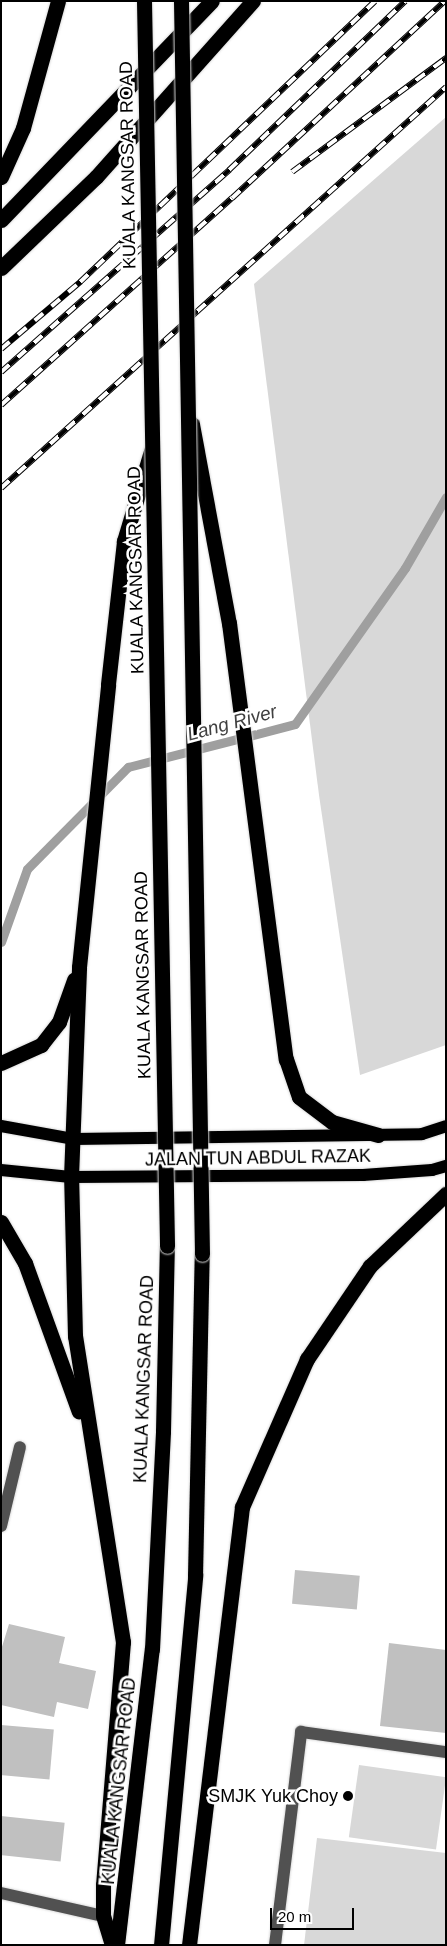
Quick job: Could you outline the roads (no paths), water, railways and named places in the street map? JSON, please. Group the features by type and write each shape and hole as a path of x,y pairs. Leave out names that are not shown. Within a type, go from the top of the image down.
{"highway":[{"path":"1,177 23,128 58,1"},
{"name":"KUALA KANGSAR ROAD","path":"117,1945 152,1649 163,1430 167,1246 144,1"},
{"path":"161,1945 164,1895 195,1576 202,1254 181,1"},
{"path":"1,220 212,1"},
{"path":"1,268 96,177 254,1"},
{"path":"188,403 229,623 286,1059 300,1096 332,1122 378,1135"},
{"path":"112,1945 103,1916 122,1642 75,1336 71,1177 79,967 124,541 152,448"},
{"path":"1,1063 41,1045 59,1022 79,967"},
{"path":"189,1945 242,1507 307,1359 370,1266 446,1194"},
{"path":"1,1222 25,1264 90,1442"}],"main road":[{"path":"1,1126 73,1139 422,1134 446,1126"},
{"name":"JALAN TUN ABDUL RAZAK","path":"1,1170 71,1177 363,1175 446,1166"}],"street":[{"path":"1,1526 20,1447"},
{"path":"275,1945 301,1732 446,1752"},
{"path":"1,1893 103,1916"}],"waterway":[{"name":"Lang River","path":"1,942 27,869 128,767 295,724 405,568 446,497"}],"railway":[{"path":"1,349 80,282 375,1"},
{"path":"1,372 229,170 405,1"},
{"path":"1,405 232,198 445,1"},
{"path":"292,172 446,58"},
{"path":"1,488 446,87"}],"place":[{"name":"SMJK Yuk Choy","path":"348,1796"}]}
